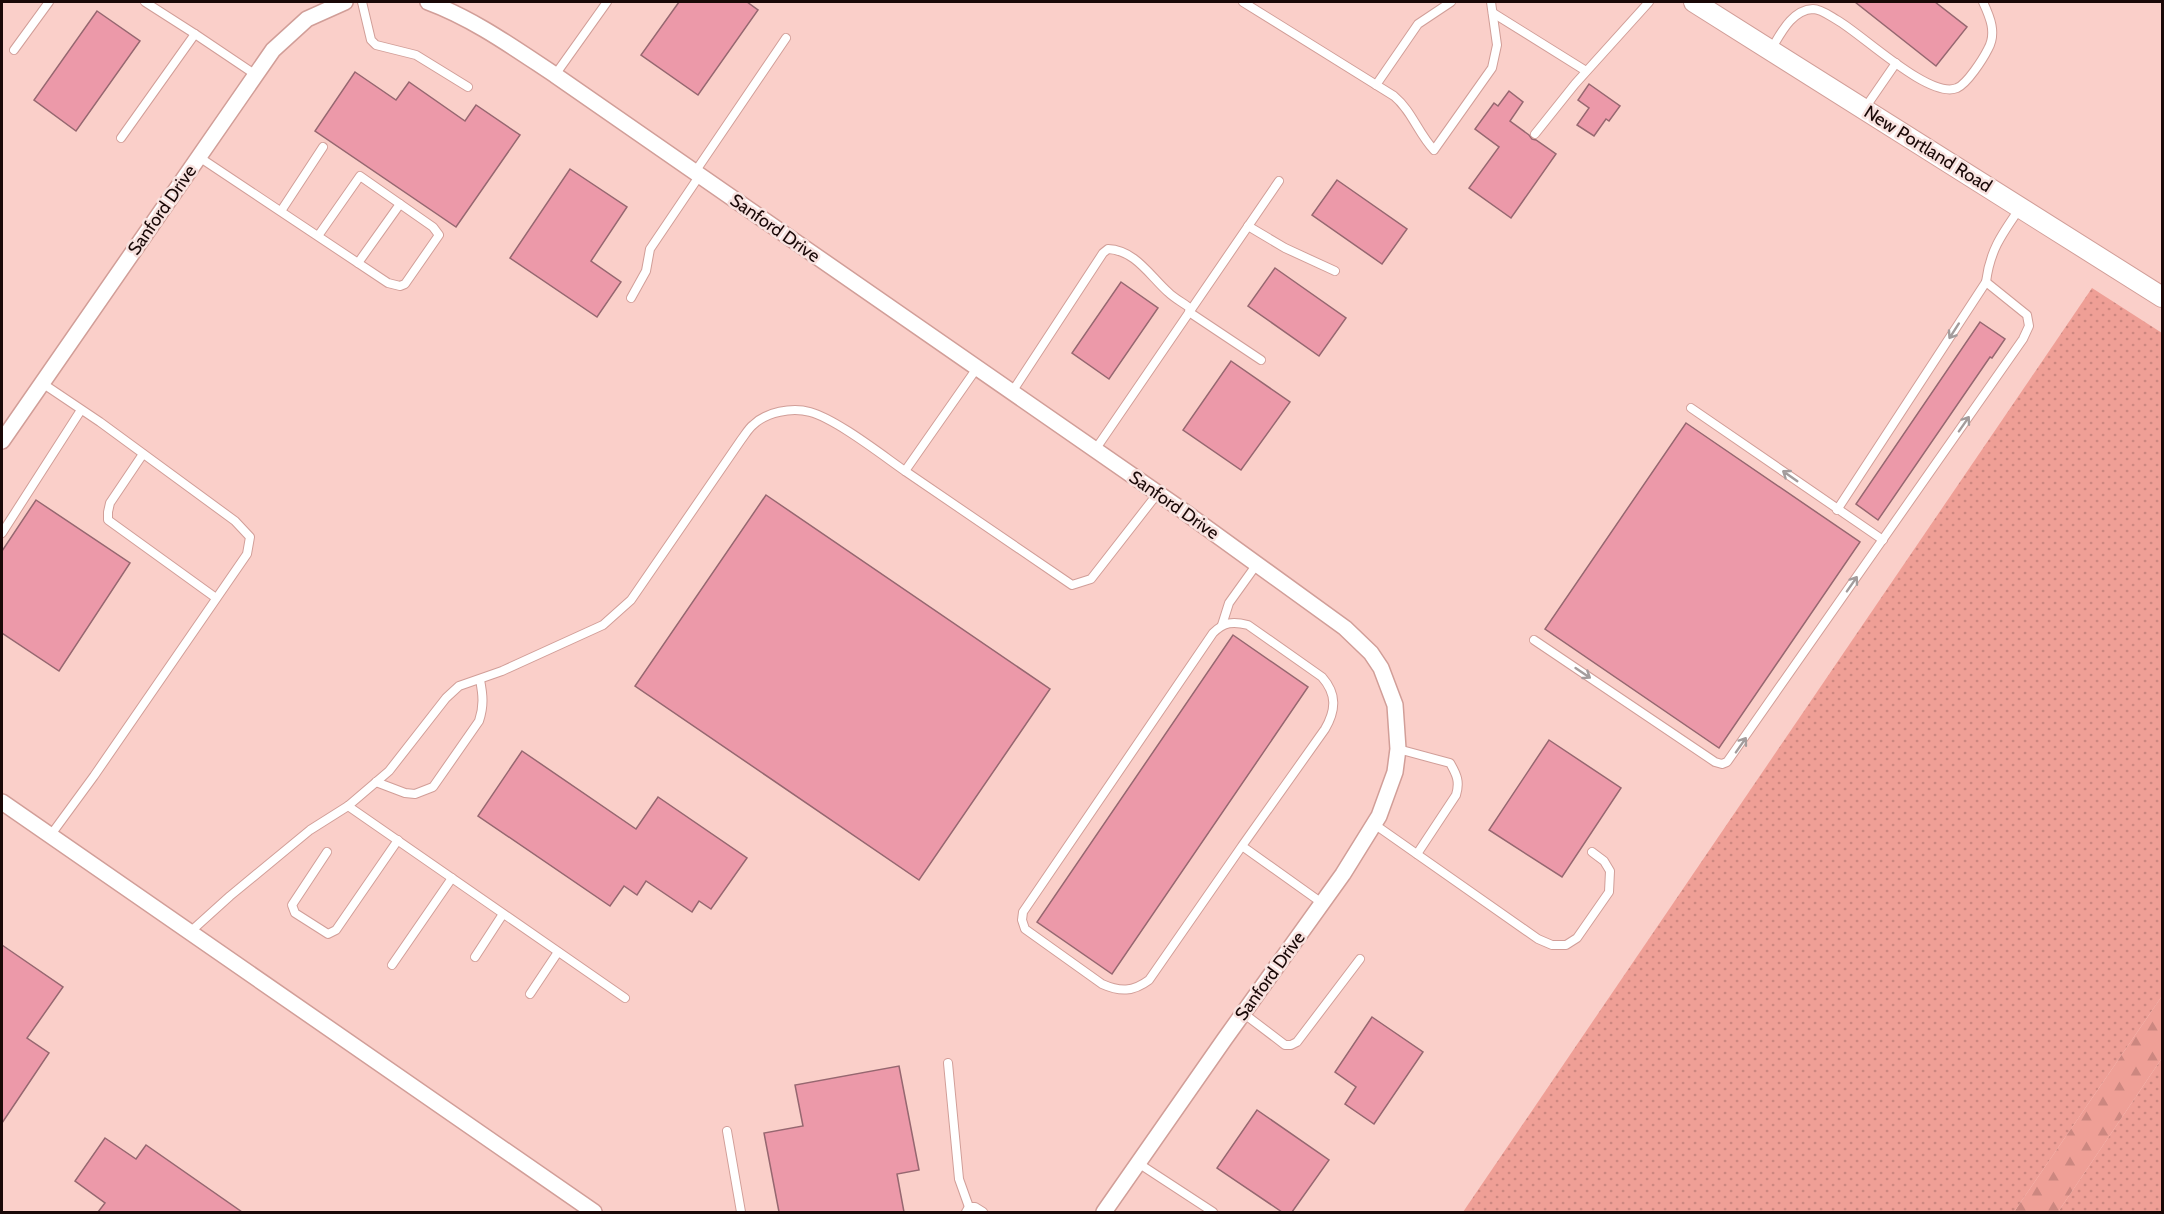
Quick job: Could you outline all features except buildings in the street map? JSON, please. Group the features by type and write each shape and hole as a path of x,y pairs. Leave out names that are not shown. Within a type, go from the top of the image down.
{"street":[{"name":"Sanford Drive","path":"2,441 273,50 307,19 345,2"},
{"name":"Sanford Drive","path":"428,2 453,11 555,75 1158,493 1345,628 1371,653 1389,686 1395,705 1398,749 1395,772 1379,816 1322,903 1104,1212"},
{"name":"New Portland Road","path":"1694,2 2163,297"},
{"path":"2,802 594,1212"}],"lane":[{"path":"14,50 49,2"},
{"path":"145,2 256,75"},
{"path":"362,2 371,40 376,45 416,55 468,87"},
{"path":"555,75 607,2"},
{"path":"1243,2 1404,105 1425,140 1434,150 1492,68 1497,45 1491,2"},
{"path":"1376,85 1418,24 1451,2"},
{"path":"1535,134 1586,71 1649,2"},
{"path":"1771,50 1786,25 1801,12 1814,9 1822,11 1846,26 1927,84 1944,89 1956,89 1964,84 1989,48 1992,23 1983,2"},
{"path":"1493,13 1586,71"},
{"path":"121,138 195,34"},
{"path":"631,298 646,271 650,249 786,38"},
{"path":"1864,109 1896,63"},
{"path":"280,211 323,147"},
{"path":"199,157 388,283 400,286 405,284 439,238 438,232 433,227 360,176 318,236"},
{"path":"1095,450 1279,181"},
{"path":"358,263 400,204"},
{"path":"1837,510 1986,282 1992,252 2020,207"},
{"path":"1248,226 1285,248 1335,271"},
{"path":"1012,392 1103,253 1108,249 1116,249 1127,254 1150,272 1169,294 1261,360"},
{"path":"1534,640 1708,758 1722,764 1727,762 2017,348 2029,326 2027,315 1986,282"},
{"path":"905,471 978,368"},
{"path":"42,383 235,520 250,537 247,554 50,836"},
{"path":"1691,408 1883,540"},
{"path":"2,532 81,410"},
{"path":"189,933 301,838 348,806 389,771 446,698 459,686 480,680 580,637 616,615 631,600 752,425 763,418 780,412 810,412 830,422 1072,585 1090,579 1158,493"},
{"path":"143,454 110,503 108,520 216,598"},
{"path":"1222,625 1229,603 1257,564"},
{"path":"1236,621 1248,625 1322,677 1330,686 1334,698 1334,709 1325,729 1242,846 1149,980 1139,988 1115,990 1102,984 1025,929 1022,920 1023,912 1213,633 1222,625 1236,621"},
{"path":"376,782 405,793 415,794 433,787 479,721 484,697 480,680"},
{"path":"1398,749 1450,763 1457,774 1459,786 1456,795 1417,854"},
{"path":"348,806 625,998"},
{"path":"1374,824 1538,939 1552,945 1566,945 1577,938 1609,892 1610,871 1604,861 1592,852"},
{"path":"327,852 292,905 295,913 328,934 336,930 398,840"},
{"path":"1242,846 1322,903"},
{"path":"392,965 452,878"},
{"path":"475,957 503,914"},
{"path":"530,994 558,952"},
{"path":"1243,1012 1285,1045 1291,1045 1297,1042 1360,959"},
{"path":"948,1063 959,1179 968,1210 975,1207 983,1212"},
{"path":"727,1131 741,1212"},
{"path":"1138,1163 1213,1212"}],"green space":[{"path":"2092,288 2162,333 2162,996 2014,1212 1463,1212"},
{"path":"2162,996 2162,1058 2058,1212 2014,1212"},
{"path":"2162,1058 2162,1212 2058,1212"}]}
